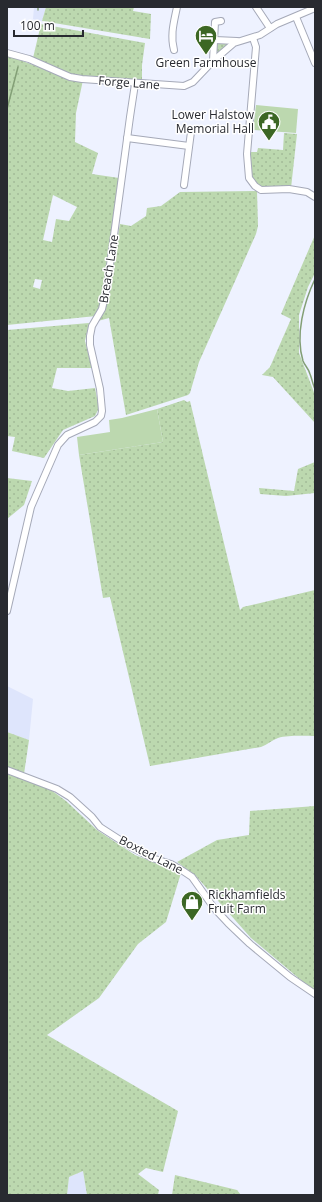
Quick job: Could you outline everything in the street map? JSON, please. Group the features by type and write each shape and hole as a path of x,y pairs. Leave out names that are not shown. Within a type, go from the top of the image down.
{"street":[{"path":"174,50 172,30 177,7"},
{"path":"256,7 270,28"},
{"path":"214,40 239,41 253,38 286,20 315,8"},
{"path":"296,16 315,63"},
{"path":"213,60 215,22 221,21"},
{"path":"253,38 256,47 248,145 249,178 256,187 261,190 289,189 307,192 315,197"},
{"name":"Forge Lane","path":"7,53 29,59 70,77 135,84 180,86 187,85 194,81 213,60 234,43 239,41"},
{"name":"Breach Lane","path":"7,611 30,507 58,445 67,434 94,422 101,416 100,389 90,345 90,336 92,326 102,309 107,287 135,84"},
{"path":"184,185 191,132"},
{"path":"127,138 189,146"},
{"name":"Boxted Lane","path":"7,770 57,788 70,797 92,817 100,827 131,847 152,858 171,864 183,870 192,877 214,908 250,944 290,977 315,994"}],"shaded area":[{"path":"34,7 46,7 42,21 33,19"},
{"path":"7,686 33,699 29,740 7,732"},
{"path":"83,1171 87,1195 67,1195 69,1177"}],"green space":[{"path":"46,7 134,7 133,11 151,14 150,39 42,21"},
{"path":"41,24 145,43 142,65 142,82 74,76 33,58"},
{"path":"216,43 230,43 214,56"},
{"path":"7,55 67,78 83,80 76,113 75,142 98,153 92,174 119,178 108,262 100,306 96,316 7,325","holes":["53,195 77,207 69,221 56,219 52,242 43,240","35,279 42,280 40,289 33,287"]},
{"path":"256,105 298,109 296,133 253,130"},
{"path":"284,133 297,134 291,188 271,191 260,188 256,184 251,174 251,152 257,152 258,148 283,150"},
{"path":"257,191 258,226 256,234 199,362 190,393 188,395 126,415 109,318 98,321 105,308 120,224 131,226 146,216 147,208 161,206 180,192"},
{"path":"315,235 315,273 308,287 299,315 299,353 315,395 315,423 273,377 262,375 270,367 291,319 281,314"},
{"path":"89,323 85,341 92,368 57,368 52,388 68,391 95,388 99,408 95,416 63,430 44,458 12,451 15,437 7,436 7,330"},
{"path":"184,400 187,402 190,401 240,610 243,607 315,590 315,736 282,737 261,747 150,766 110,597 103,598 79,455 163,442 157,409"},
{"path":"157,409 163,442 79,455 77,437 110,432 109,420"},
{"path":"315,462 315,493 286,496 260,494 259,488 294,491 298,469"},
{"path":"7,478 32,481 24,505 7,519"},
{"path":"7,732 29,740 24,774 7,768"},
{"path":"7,774 47,787 66,801 97,830 135,855 181,873 166,922 138,944 99,998 47,1035 178,1111 163,1172 146,1168 138,1174 159,1190 158,1195 87,1195 83,1171 69,1177 67,1195 7,1195"},
{"path":"315,806 315,992 251,938 195,875 177,862 217,840 249,835 250,811"},
{"path":"175,1175 237,1190 241,1195 172,1195"}],"waterway":[{"path":"7,109 18,67"},
{"path":"315,279 304,308 300,330 303,361 315,389"}],"place":[{"name":"Green Farmhouse","path":"206,56"},
{"name":"Lower Halstow Memorial Hall","path":"269,142"},
{"name":"Rickhamfields Fruit Farm","path":"192,922"}]}
